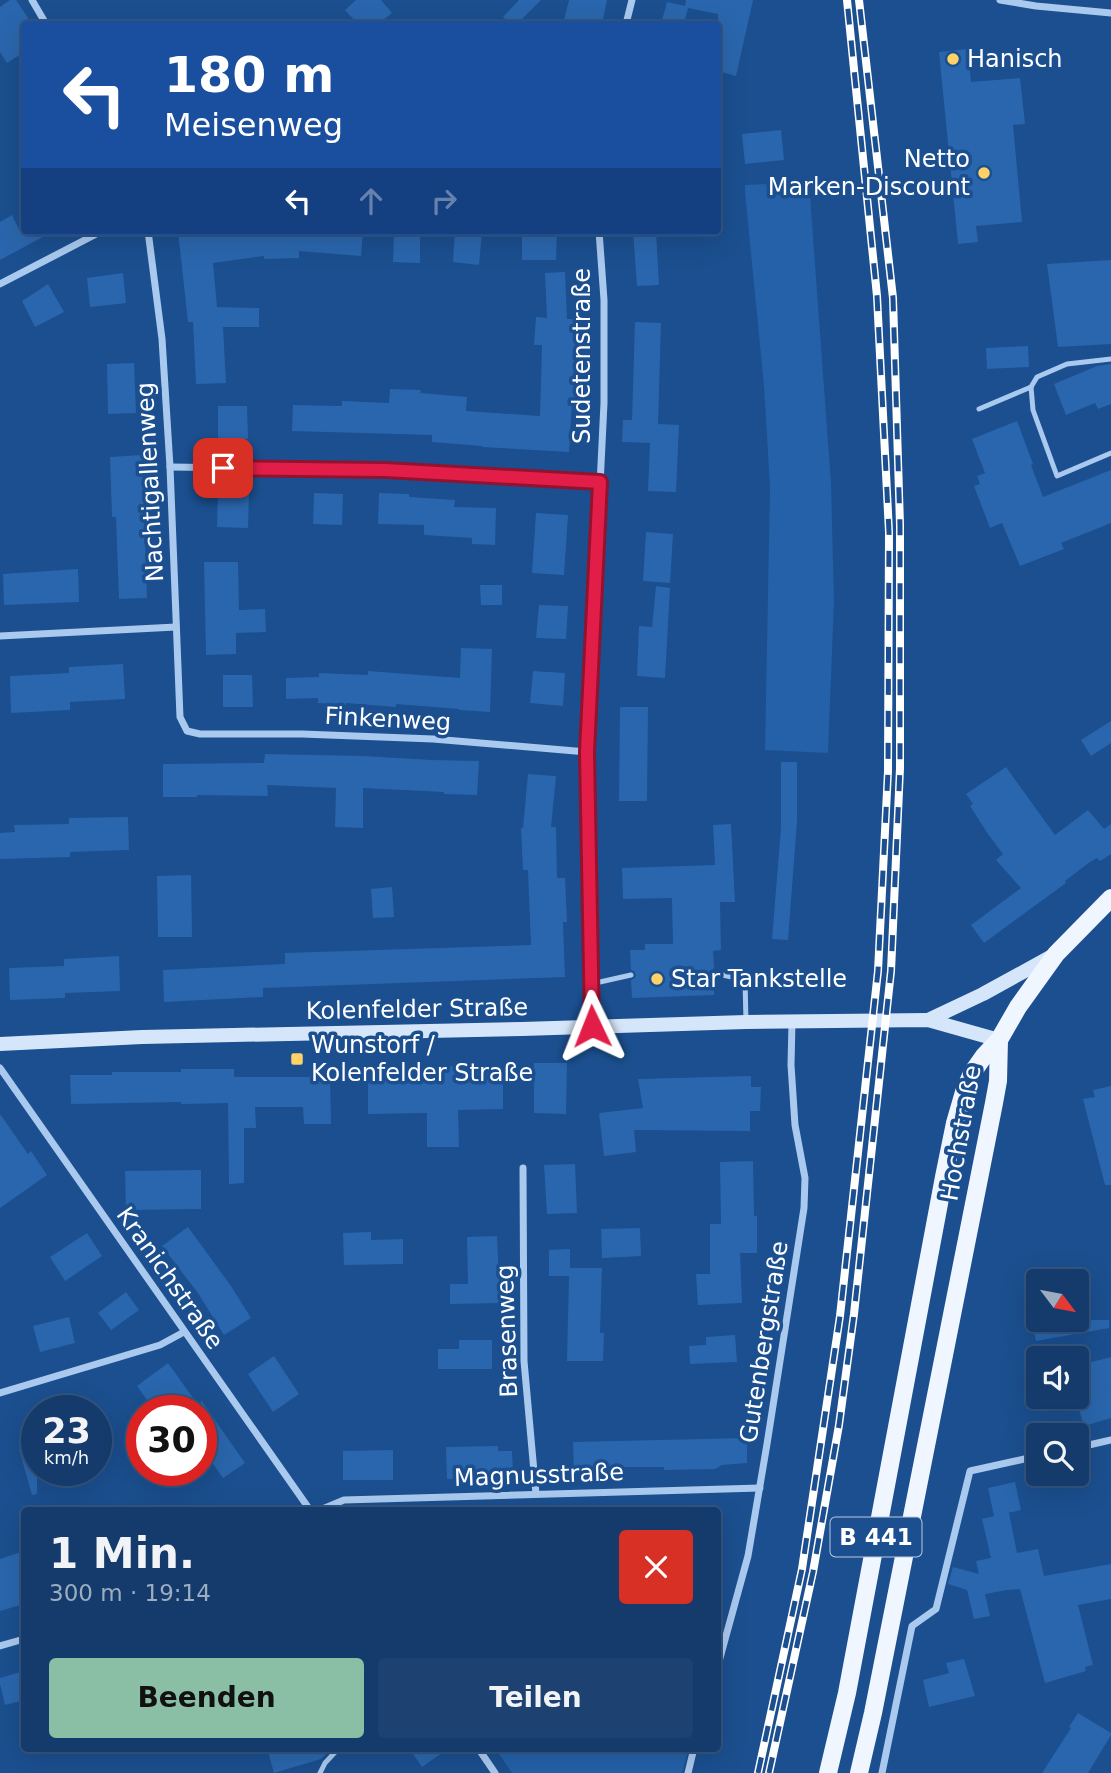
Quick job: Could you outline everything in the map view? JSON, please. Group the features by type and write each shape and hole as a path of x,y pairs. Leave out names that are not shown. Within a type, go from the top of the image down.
{"main road":[{"name":"B 441","path":"999,1040 1018,1007 1056,954 1111,898"},
{"path":"928,1020 1056,954"},
{"name":"Kolenfelder Straße","path":"0,1044 142,1037 928,1020 999,1040"},
{"name":"Hochstraße","path":"828,1773 847,1693 955,1123 972,1073 999,1040"},
{"name":"Hochstraße","path":"859,1773 996,1092 999,1040"}],"street":[{"path":"32,0 44,21"},
{"path":"627,21 632,0"},
{"path":"1000,0 1111,13"},
{"path":"0,284 95,235"},
{"name":"Nachtigallenweg","path":"149,235 162,339 180,717 187,731"},
{"name":"Sudetenstraße","path":"592,1026 587,752 604,403 604,300 599,235"},
{"path":"170,467 385,470 600,482"},
{"path":"0,636 176,627"},
{"name":"Finkenweg","path":"187,731 201,734 302,734 433,739 587,752"},
{"name":"Gutenbergstraße","path":"721,1654 748,1556 804,1208 805,1178 795,1125 792,1021"},
{"name":"Kranichstraße","path":"0,1068 308,1507"},
{"name":"Brasenweg","path":"523,1168 524,1361 536,1494"},
{"path":"0,1393 160,1345 184,1332"},
{"path":"1089,1445 1111,1440"},
{"path":"882,1773 912,1626 936,1609 970,1471 1026,1459"},
{"name":"Magnusstraße","path":"327,1507 344,1500 760,1488"},
{"path":"0,1646 21,1640"},
{"path":"481,1752 495,1773"},
{"path":"688,1773 693,1752"}],"lane":[{"path":"1111,359 1067,364 1037,377 1031,387 1033,410 1057,476 1111,453"},
{"path":"979,409 1031,387"},
{"path":"714,973 745,980 746,1022"},
{"path":"591,984 631,975"},
{"path":"320,1773 335,1752"}],"shaded area":[{"path":"809,182 831,483 834,601 828,753 765,750 770,487 764,386 745,192 745,185"},
{"path":"498,1752 688,1752 682,1773 512,1773"}],"building":[{"path":"10,0 16,0 30,21 21,21 21,54 7,63 0,52 0,7"},
{"path":"356,0 381,0 392,13 382,21 355,21 345,10"},
{"path":"519,0 541,0 520,21 508,21 503,17"},
{"path":"569,0 607,0 603,21 564,21"},
{"path":"686,0 753,0 736,76 721,72 721,21 718,21 718,14 688,8 685,21 662,21 667,2 685,6"},
{"name":"Netto Marken-Discount","path":"968,49 971,82 1020,78 1025,124 1013,125 1022,222 976,226 978,242 958,244 939,52"},
{"path":"781,130 784,160 745,164 742,134"},
{"path":"12,215 21,235 47,235 0,260 0,222"},
{"path":"178,235 363,235 361,256 299,251 299,258 264,259 264,256 213,263 217,307 259,308 259,327 223,327 226,383 196,384 193,322 188,322"},
{"path":"394,235 420,235 420,263 393,262"},
{"path":"455,235 482,235 479,265 453,262"},
{"path":"522,235 557,235 556,260 522,260"},
{"path":"633,235 656,235 659,285 637,286"},
{"path":"1111,260 1111,344 1058,347 1047,264"},
{"path":"565,272 567,319 579,319 575,401 572,401 569,452 432,442 432,435 292,431 293,405 342,406 342,401 389,403 390,389 421,390 420,393 467,397 466,411 540,416 542,345 534,345 536,317 547,318 545,273"},
{"path":"123,273 126,303 90,307 87,278"},
{"path":"48,284 64,312 35,327 22,301"},
{"path":"635,322 661,323 658,424 679,425 676,492 648,491 650,443 622,442 623,420 632,420"},
{"path":"1028,346 1029,367 987,369 986,348"},
{"path":"134,363 136,413 108,414 107,364"},
{"path":"1111,364 1111,404 1098,409 1095,403 1066,415 1054,384 1097,366"},
{"path":"218,406 247,406 248,439 218,440"},
{"path":"1017,421 1043,497 1111,470 1111,523 1061,543 1064,549 1020,566 1002,523 990,528 974,486 980,484 977,476 985,473 972,439"},
{"path":"142,455 147,598 119,599 116,517 112,517 110,457"},
{"path":"218,491 249,492 248,528 217,527"},
{"path":"314,493 343,494 342,525 313,524"},
{"path":"379,493 455,500 454,507 496,508 495,545 472,544 472,538 424,535 424,525 378,524"},
{"path":"536,513 568,515 564,575 532,573"},
{"path":"646,532 673,534 670,583 643,581"},
{"path":"204,562 238,562 239,610 265,609 266,632 236,633 236,654 206,655"},
{"path":"78,569 79,602 4,605 3,574"},
{"path":"480,585 502,585 502,605 481,605"},
{"path":"656,586 670,588 665,678 637,676 639,626 652,627"},
{"path":"539,605 568,606 566,639 536,638"},
{"path":"461,648 492,649 490,712 396,704 396,707 318,703 318,698 286,699 286,678 319,677 319,673 368,675 368,671 460,678"},
{"path":"123,664 125,699 70,702 70,710 11,713 10,676 69,673 69,667"},
{"path":"533,671 565,673 563,706 530,703"},
{"path":"223,675 252,675 253,707 223,707"},
{"path":"620,707 648,707 647,801 619,801"},
{"path":"1111,721 1111,743 1091,756 1081,740"},
{"path":"265,754 479,761 477,795 363,788 363,828 335,827 336,788 267,785 268,796 163,797 163,764 264,763"},
{"path":"781,762 797,762 797,821 788,940 772,939 781,828"},
{"path":"1006,767 1055,835 1088,810 1104,829 1111,824 1111,854 1100,861 1097,858 1090,862 1065,881 1066,883 984,943 971,925 1021,888 996,860 1003,854 970,806 973,804 966,794"},
{"path":"528,774 556,776 551,827 556,827 557,878 565,878 565,977 263,988 263,997 164,1002 163,970 285,964 285,953 531,945 528,870 523,870 521,828"},
{"path":"128,817 129,850 70,852 70,857 0,859 0,833 15,832 14,825 69,824 69,818"},
{"path":"731,824 735,902 720,902 721,950 713,951 714,968 709,973 714,978 714,995 632,998 631,980 636,975 631,970 630,950 645,950 645,944 673,944 672,898 623,899 622,868 715,865 713,825"},
{"path":"191,875 192,937 158,937 157,876"},
{"path":"392,887 394,917 373,918 371,889"},
{"path":"119,956 120,991 65,993 65,998 10,1000 9,968 64,966 64,959"},
{"path":"534,1063 567,1063 566,1114 534,1113"},
{"path":"424,1067 503,1067 503,1109 458,1110 459,1147 427,1147 427,1113 368,1114 368,1074 424,1073"},
{"path":"181,1069 234,1069 234,1077 330,1077 331,1124 304,1124 303,1107 255,1107 256,1128 244,1128 244,1183 229,1184 228,1103 71,1104 70,1075 181,1072"},
{"path":"751,1076 751,1087 761,1087 760,1111 750,1111 750,1131 634,1130 636,1152 604,1156 599,1113 643,1108 638,1079"},
{"path":"1111,1086 1111,1185 1105,1185 1083,1099 1095,1097 1093,1090"},
{"path":"0,1114 28,1154 31,1151 47,1175 0,1208"},
{"path":"753,1161 757,1253 740,1253 742,1303 698,1305 696,1274 710,1274 710,1224 721,1224 720,1162"},
{"path":"575,1164 577,1213 547,1214 544,1165"},
{"path":"201,1170 201,1209 126,1210 125,1171"},
{"path":"188,1227 251,1318 224,1335 198,1293 162,1246"},
{"path":"640,1228 641,1256 602,1258 601,1229"},
{"path":"371,1232 371,1240 403,1239 403,1264 344,1265 343,1233"},
{"path":"87,1233 102,1256 65,1281 50,1257"},
{"path":"497,1236 500,1303 450,1304 450,1284 468,1284 467,1237"},
{"path":"570,1249 570,1268 602,1268 600,1333 604,1333 603,1361 567,1361 569,1276 549,1276 549,1250"},
{"path":"126,1292 139,1310 111,1330 98,1313"},
{"path":"69,1317 75,1343 40,1352 33,1326"},
{"path":"1089,1320 1109,1320 1109,1328 1089,1332"},
{"path":"1034,1332 1087,1332 1036,1341"},
{"path":"735,1335 737,1362 690,1364 689,1346 706,1345 706,1337"},
{"path":"459,1340 492,1340 492,1369 438,1369 438,1349 459,1349"},
{"path":"274,1356 299,1394 273,1412 248,1374"},
{"path":"1111,1357 1111,1418 1089,1425 1083,1423 1079,1409 1089,1409 1089,1363"},
{"path":"168,1363 191,1395 143,1395 137,1386"},
{"path":"217,1423 245,1463 223,1478 217,1470"},
{"path":"747,1438 747,1463 722,1465 715,1469 619,1467 619,1473 574,1474 573,1442"},
{"path":"498,1446 498,1451 512,1451 513,1472 497,1472 498,1478 447,1479 446,1447"},
{"path":"393,1450 393,1480 343,1480 343,1451"},
{"path":"1015,1482 1021,1510 1003,1514 1009,1513 1017,1553 1038,1549 1044,1576 1111,1564 1111,1599 1078,1605 1093,1665 1085,1667 1086,1671 1045,1683 1020,1589 985,1594 990,1616 974,1619 967,1590 948,1584 953,1567 979,1574 976,1561 991,1558 982,1519 994,1516 988,1488"},
{"path":"29,1486 37,1486 37,1494 32,1495"},
{"path":"21,1552 21,1605 0,1611 0,1559"},
{"path":"964,1659 975,1696 929,1707 923,1680 949,1673 946,1663"},
{"path":"21,1672 21,1701 5,1705 0,1678"},
{"path":"1078,1713 1111,1735 1088,1773 1042,1773 1071,1728 1069,1727"},
{"path":"268,1752 328,1752 321,1759 274,1773"},
{"path":"412,1752 443,1752 422,1767"}],"railway":[{"path":"758,1773 802,1569 840,1316 878,971 888,771 889,532 877,296 847,0"},
{"path":"769,1773 813,1572 839,1425 854,1314 891,971 900,768 900,525 893,298 859,0"}],"place":[{"name":"Hanisch","path":"953,59"},
{"name":"Netto Marken-Discount","path":"984,173"},
{"name":"Star Tankstelle","path":"657,979"},
{"name":"Wunstorf / Kolenfelder Straße","path":"297,1059"}],"route":[{"path":"223,468 385,470 600,482 587,752 592,1026"}]}
